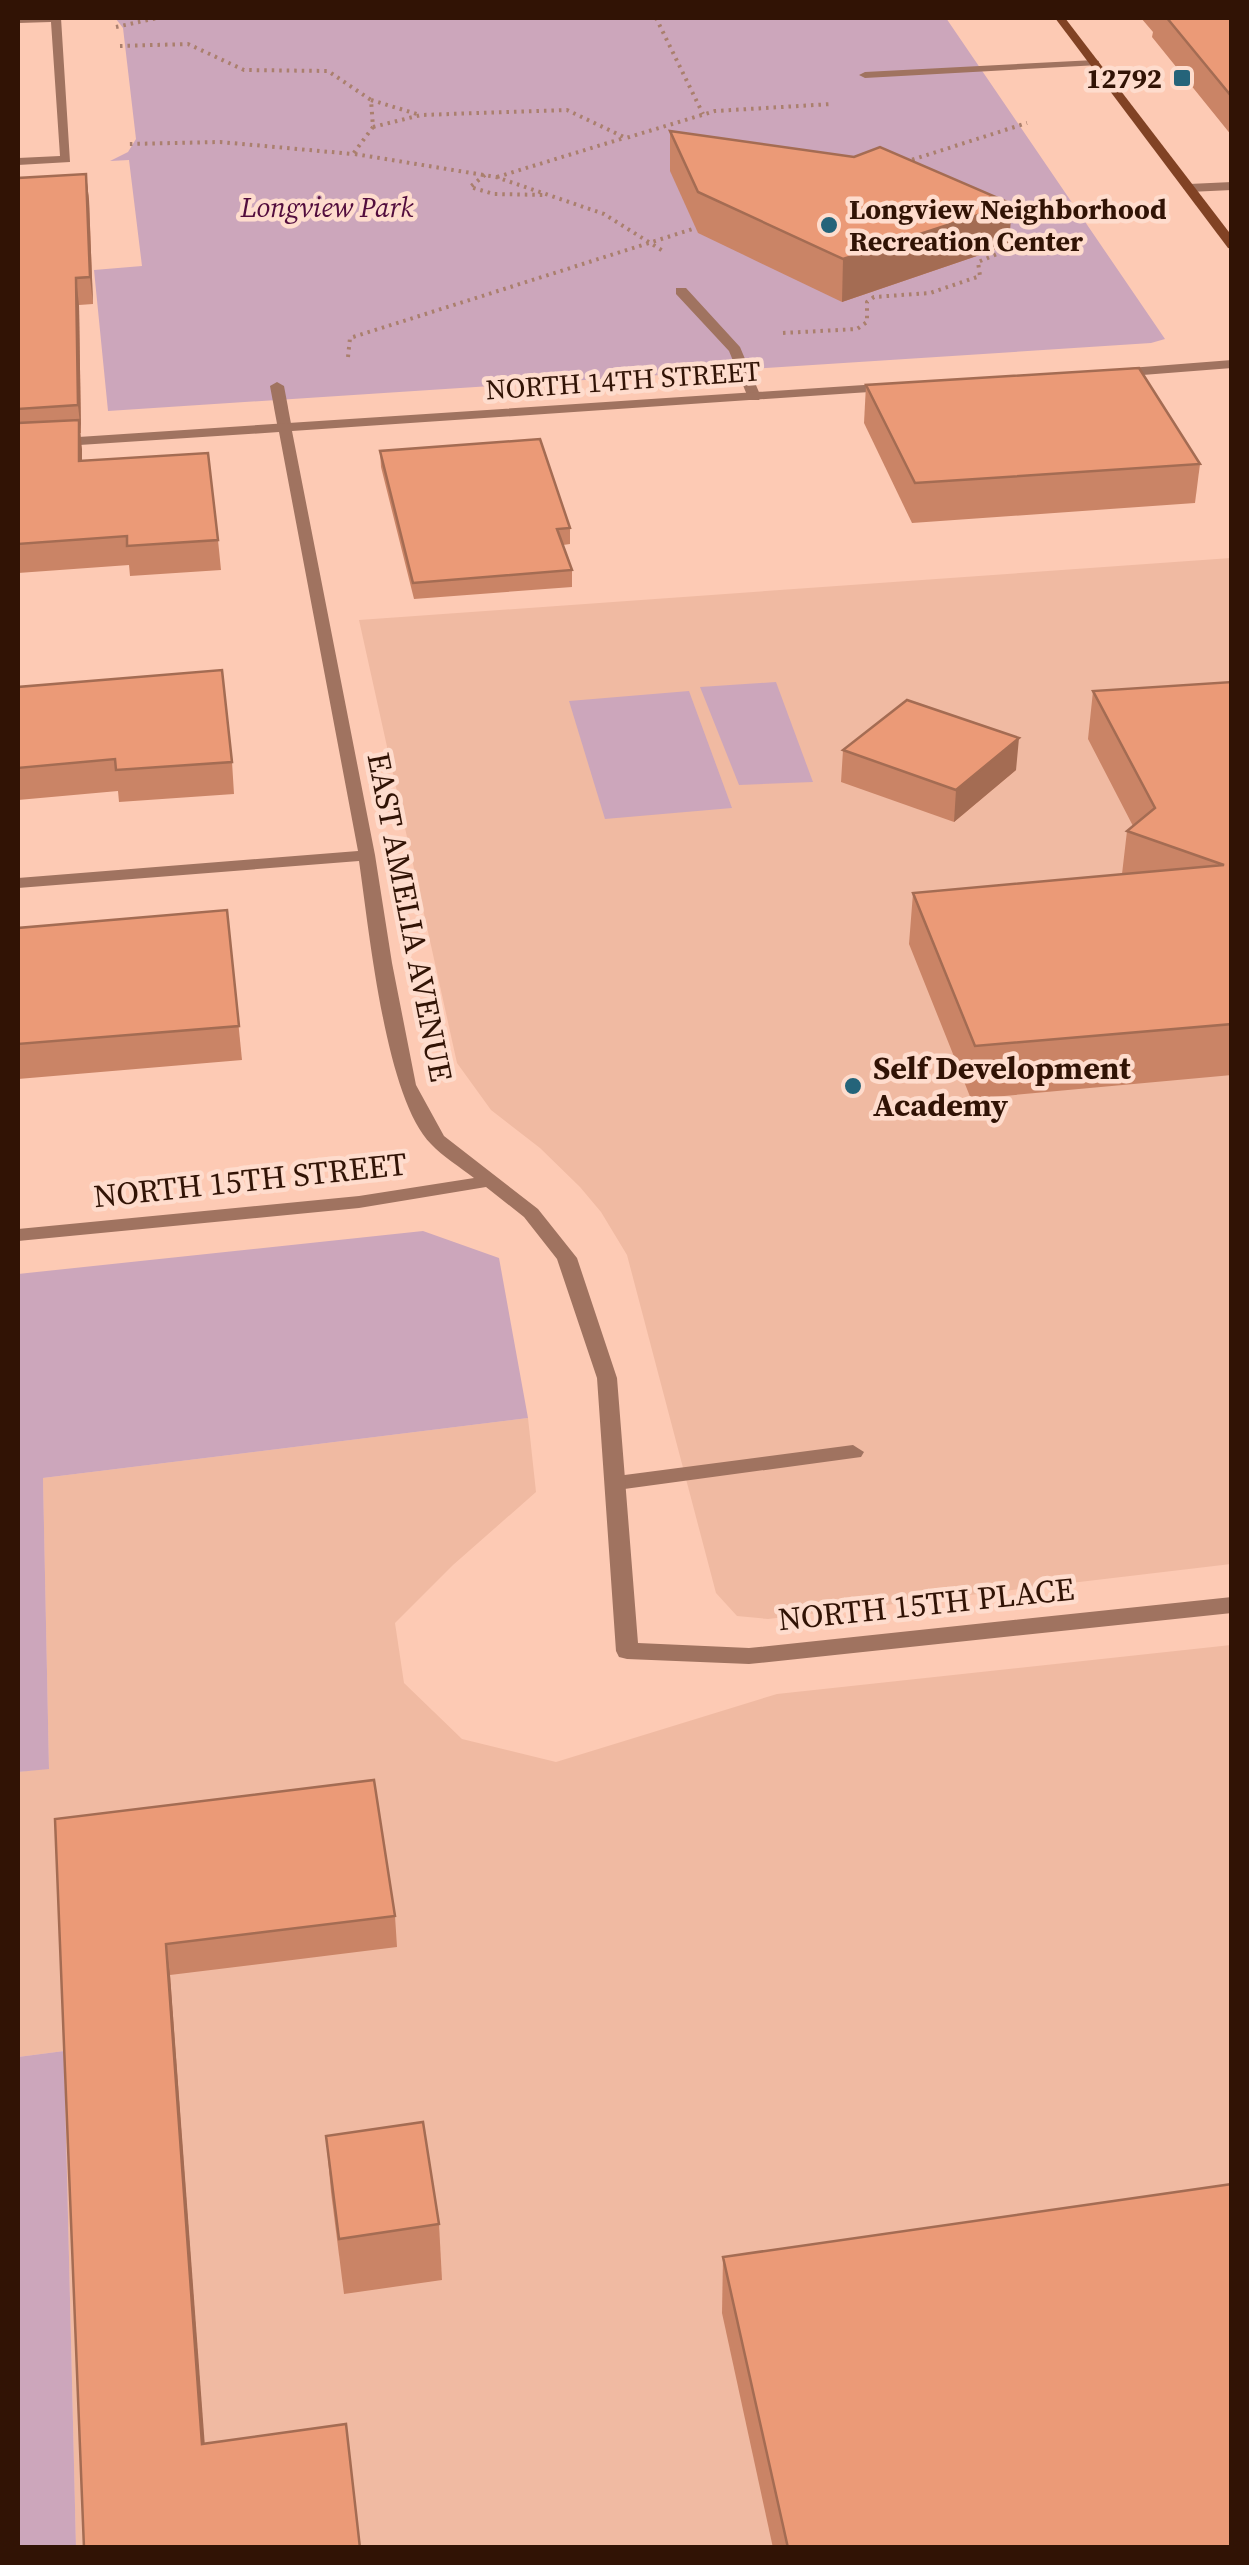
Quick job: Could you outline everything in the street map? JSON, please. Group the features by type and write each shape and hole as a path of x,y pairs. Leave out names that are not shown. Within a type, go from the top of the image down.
{"main road":[{"path":"1060,18 1232,244"}],"street":[{"path":"18,20 56,18 66,160 18,162"},
{"path":"865,74 1095,64"},
{"path":"1189,188 1232,186"},
{"path":"681,290 735,350 754,397"},
{"path":"1092,374 1232,364"},
{"name":"EAST AMELIA AVENUE","path":"277,386 367,855 382,962 406,1085 436,1139 531,1213 567,1258 606,1378 628,1651"},
{"name":"NORTH 14TH STREET","path":"18,445 916,386"},
{"path":"18,883 367,855"},
{"name":"NORTH 15TH STREET","path":"18,1235 358,1202 490,1181"},
{"path":"617,1484 853,1452"},
{"name":"NORTH 15TH PLACE","path":"628,1651 749,1656 1232,1605"}],"path":[{"path":"116,27 158,18"},
{"path":"656,18 703,114"},
{"path":"120,46 188,44 244,70 328,71 371,100 421,115"},
{"path":"371,100 374,127"},
{"path":"496,177 703,114 832,104"},
{"path":"353,154 374,127 421,115 566,110 626,138"},
{"path":"902,163 1027,123"},
{"path":"129,144 220,142 353,154 496,177 604,214 676,259"},
{"path":"486,175 470,187 494,194 551,196"},
{"path":"348,357 350,338 696,228"},
{"path":"772,332 835,333 857,329 867,322 867,302 871,298 892,290 923,294 980,276 978,262 984,257 1009,249 1020,254"}],"shaded area":[{"name":"Self Development Academy","path":"1231,558 1231,1564 768,1619 737,1616 716,1593 627,1255 601,1212 580,1187 540,1148 491,1110 457,1063 359,620"},
{"path":"528,1418 536,1492 453,1565 395,1623 404,1683 462,1739 556,1762 777,1694 1231,1645 1231,2547 76,2547 64,2051 18,2057 18,1772 49,1768 43,1478"}],"green space":[{"name":"Longview Park","path":"946,18 1165,339 1151,343 108,411 94,270 142,266 129,160 110,161 128,152 136,139 123,28 116,19"},
{"path":"776,682 813,782 739,785 700,687"},
{"path":"689,691 732,808 605,819 569,701"},
{"path":"423,1231 499,1258 528,1418 43,1478 49,1769 18,1772 18,1274"},
{"path":"64,2051 76,2547 18,2547 18,2057"}],"building":[{"path":"1167,18 1232,18 1232,97"},
{"path":"670,131 854,157 880,147 1012,204 843,259 698,192"},
{"path":"86,174 90,277 76,278 78,405 18,409 18,178"},
{"path":"1139,368 1200,464 915,483 866,385"},
{"path":"79,420 79,461 208,453 218,540 127,546 127,536 18,544 18,423"},
{"path":"540,439 570,528 557,529 572,570 413,583 380,451"},
{"path":"222,670 232,762 116,770 115,759 18,768 18,687"},
{"path":"1232,682 1232,1024 975,1046 913,893 1224,865 1127,831 1155,808 1093,691"},
{"path":"907,700 1019,738 956,790 843,750"},
{"path":"227,910 239,1026 18,1044 18,928"},
{"path":"374,1780 395,1916 166,1944 202,2444 346,2424 360,2548 84,2548 55,1819"},
{"path":"423,2122 439,2224 339,2239 326,2136"},
{"path":"1232,2184 1232,2548 788,2548 723,2257"}],"place":[{"name":"12792","path":"1182,78"},
{"name":"Longview Neighborhood Recreation Center","path":"829,225"},
{"name":"Self Development Academy","path":"853,1086"}]}
